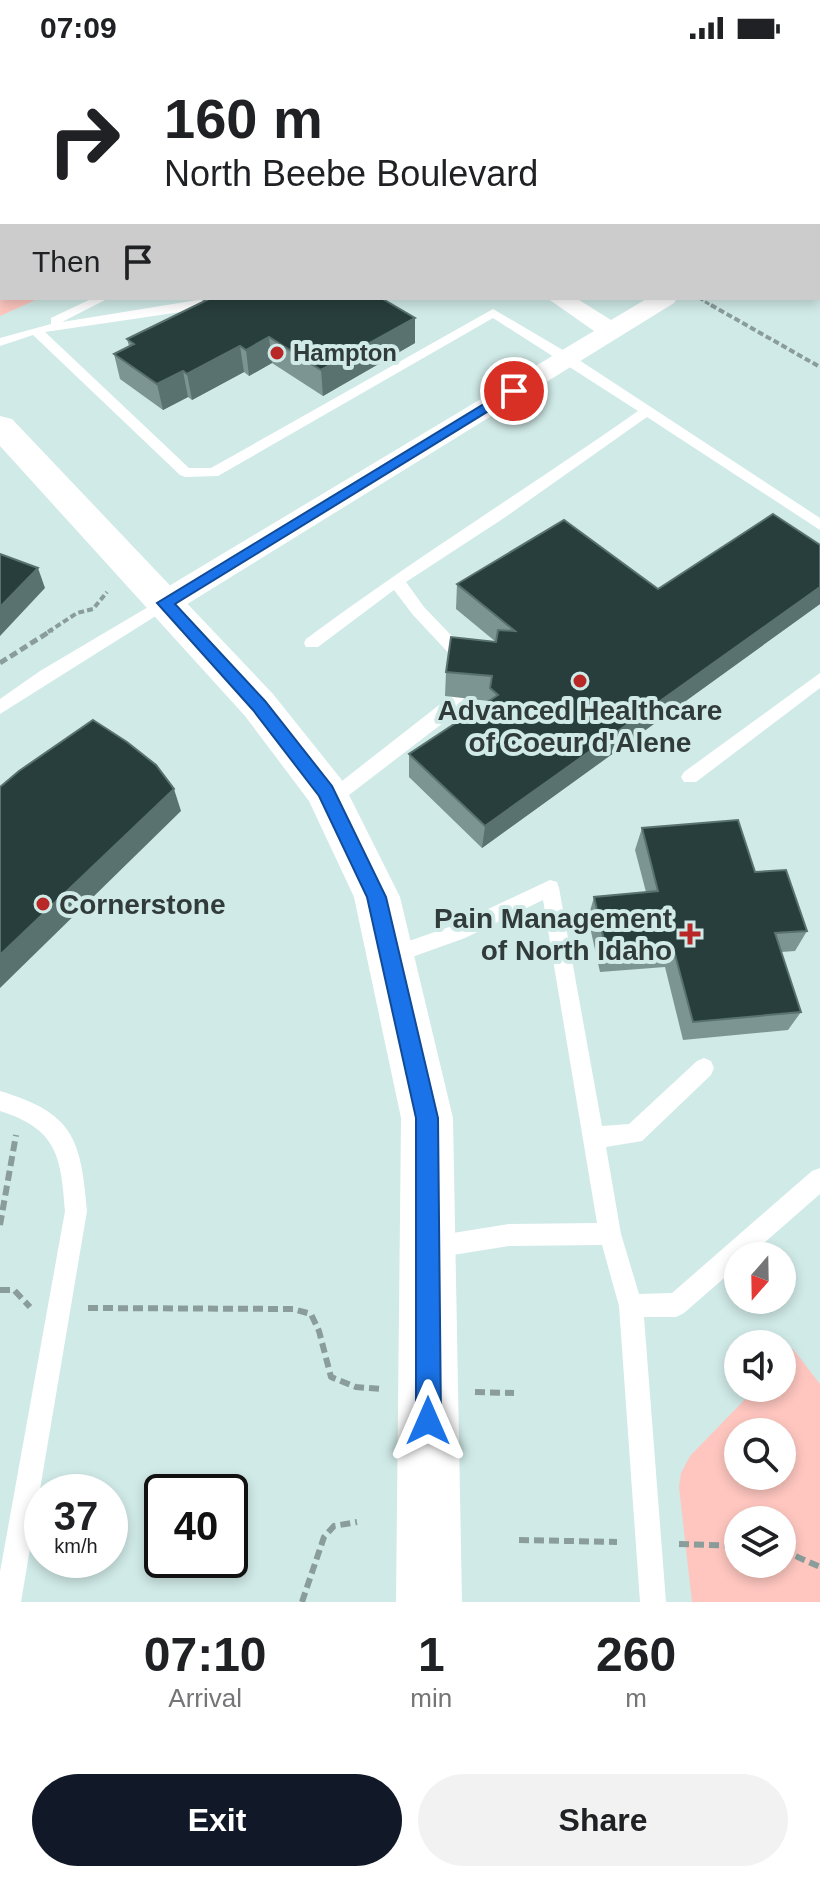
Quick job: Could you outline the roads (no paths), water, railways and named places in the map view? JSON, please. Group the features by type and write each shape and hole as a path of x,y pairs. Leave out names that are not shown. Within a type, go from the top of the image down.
{"street":[{"path":"562,300 611,331"},
{"path":"165,603 662,300"},
{"path":"0,426 259,705 330,800 377,897 427,1118 429,1602"}],"lane":[{"path":"0,342 35,330 99,300"},
{"path":"35,330 208,304 216,300"},
{"path":"35,330 185,472 213,473 493,313 496,300"},
{"path":"493,313 820,525"},
{"path":"312,643 397,580 499,515 647,411"},
{"path":"397,580 403,595 450,640 466,664"},
{"path":"0,708 46,675 165,603"},
{"path":"690,777 820,679"},
{"path":"330,800 437,718 457,697"},
{"path":"390,956 458,932 550,888 610,1234 631,1306 653,1602"},
{"path":"593,1137 634,1134 704,1068"},
{"path":"8,1602 76,1211 73,1170 63,1138 38,1114 11,1104"},
{"path":"631,1306 676,1305 820,1179"},
{"path":"428,1248 509,1235 610,1234"}],"place":[{"name":"Hampton","path":"277,353"},
{"name":"Advanced Healthcare of Coeur d'Alene","path":"580,681"},
{"name":"Cornerstone","path":"43,904"},
{"name":"Pain Management of North Idaho","path":"690,934"}]}
